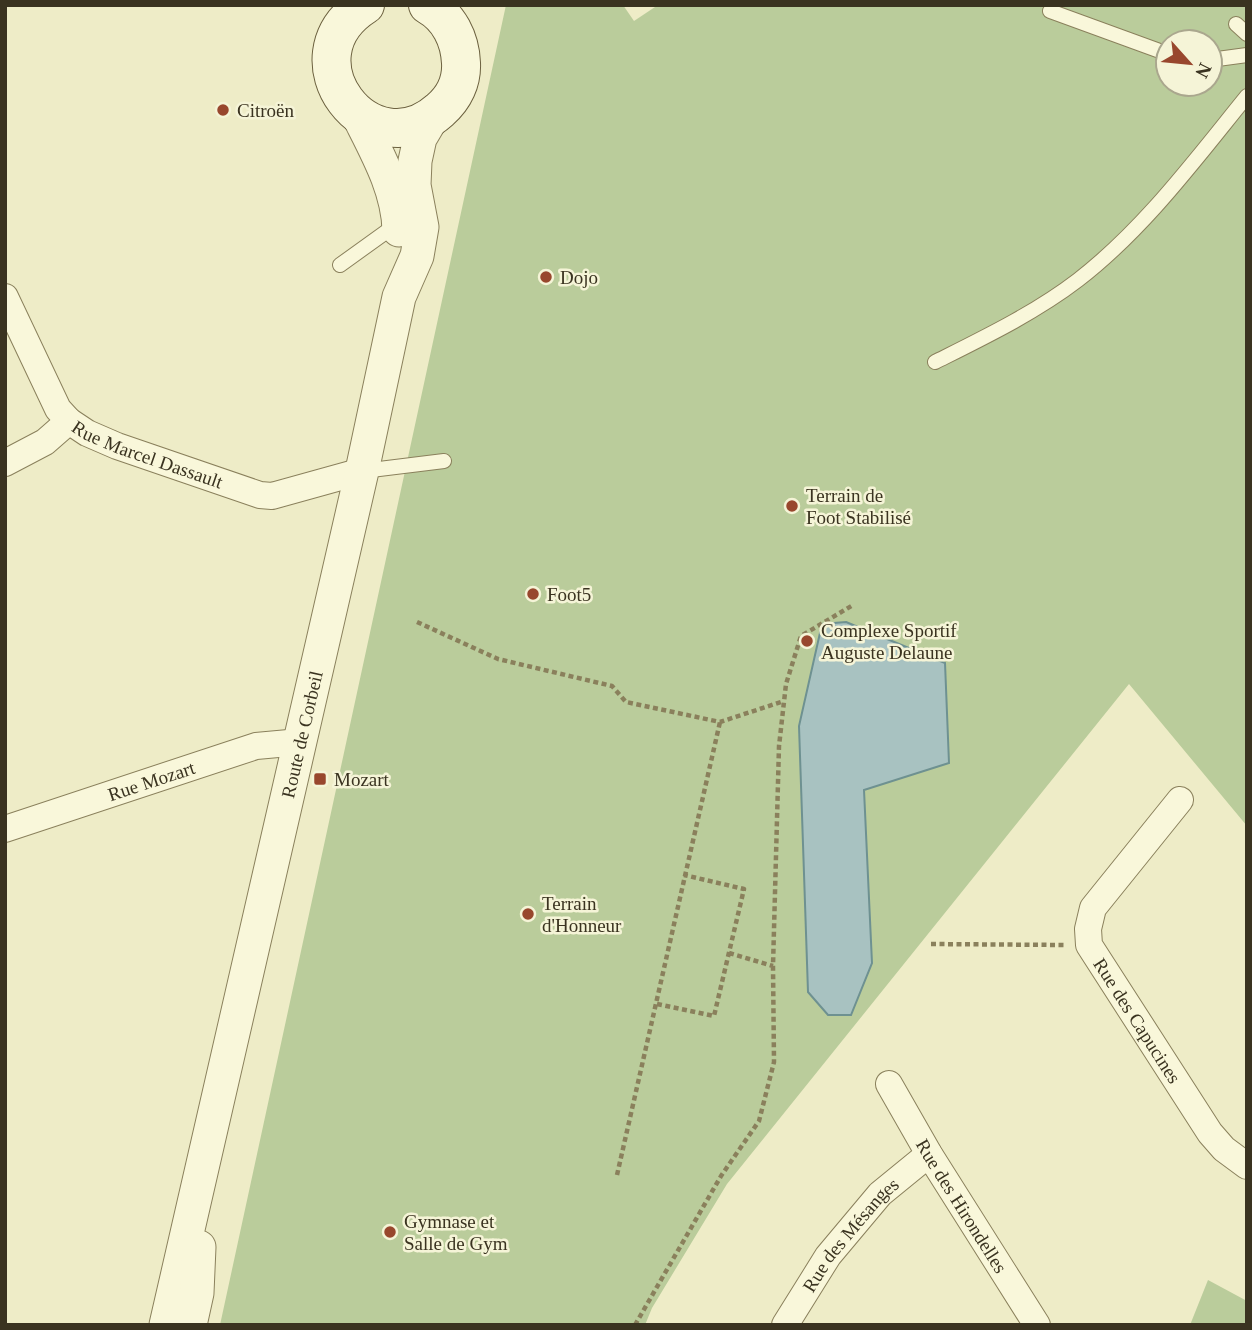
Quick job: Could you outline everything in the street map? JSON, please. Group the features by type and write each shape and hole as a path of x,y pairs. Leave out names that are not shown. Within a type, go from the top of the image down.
{"main road":[{"path":"365,5 349,18 331,22 333,80 343,100 358,115 376,124 395,128 415,125 433,116 456,89 461,71 461,49 447,13"}],"street":[{"name":"Route de Corbeil","path":"358,115 379,156 393,192 399,223 399,297"},
{"name":"Route de Corbeil","path":"166,1325 362,471 399,297 416,257 422,228 414,185 415,162 421,138 433,116"},
{"name":"Rue Marcel Dassault","path":"5,297 58,409 69,421 87,433 117,446 260,495 272,496 362,471"},
{"path":"5,463 46,442 69,421"},
{"name":"Rue Mozart","path":"5,829 256,746 300,742"},
{"name":"Rue des Capucines","path":"1181,800 1093,908 1088,929 1089,945 1210,1133 1247,1166"},
{"name":"Rue des Hirondelles","path":"889,1084 929,1154 1037,1325"},
{"name":"Rue des Mésanges","path":"785,1325 828,1256 880,1194 929,1154"},
{"name":"Route de Corbeil","path":"190,1325 197,1293 202,1172"}],"lane":[{"path":"1051,11 1154,49"},
{"path":"1224,59 1247,55"},
{"path":"935,362 990,334 1078,280 1164,199 1247,96"},
{"path":"340,265 399,223"},
{"path":"362,471 444,461"}],"path":[{"path":"635,1325 721,1176 759,1121 774,1062 773,966 779,746 784,701 801,636 853,605"},
{"path":"417,622 498,659 612,686 626,702 720,722 784,701"},
{"path":"617,1175 720,722"},
{"path":"657,1004 714,1016 744,889 684,875"},
{"path":"931,944 1089,945"},
{"path":"729,953 773,966"}],"green space":[{"name":"Complexe Sportif Auguste Delaune","path":"506,5 623,5 634,21 658,5 1247,5 1247,826 1129,684 727,1184 652,1308 645,1325 220,1325"},
{"path":"1208,1280 1247,1301 1247,1325 1190,1325"}],"water":[{"path":"846,622 945,663 949,763 864,790 872,963 851,1015 828,1015 808,992 799,726 822,624"}],"place":[{"name":"Citroën","path":"223,110"},
{"name":"Dojo","path":"546,277"},
{"name":"Terrain de Foot Stabilisé","path":"792,506"},
{"name":"Foot5","path":"533,594"},
{"name":"Complexe Sportif Auguste Delaune","path":"807,641"},
{"name":"Mozart","path":"320,779"},
{"name":"Terrain d'Honneur","path":"528,914"},
{"name":"Gymnase et Salle de Gym","path":"390,1232"}]}
